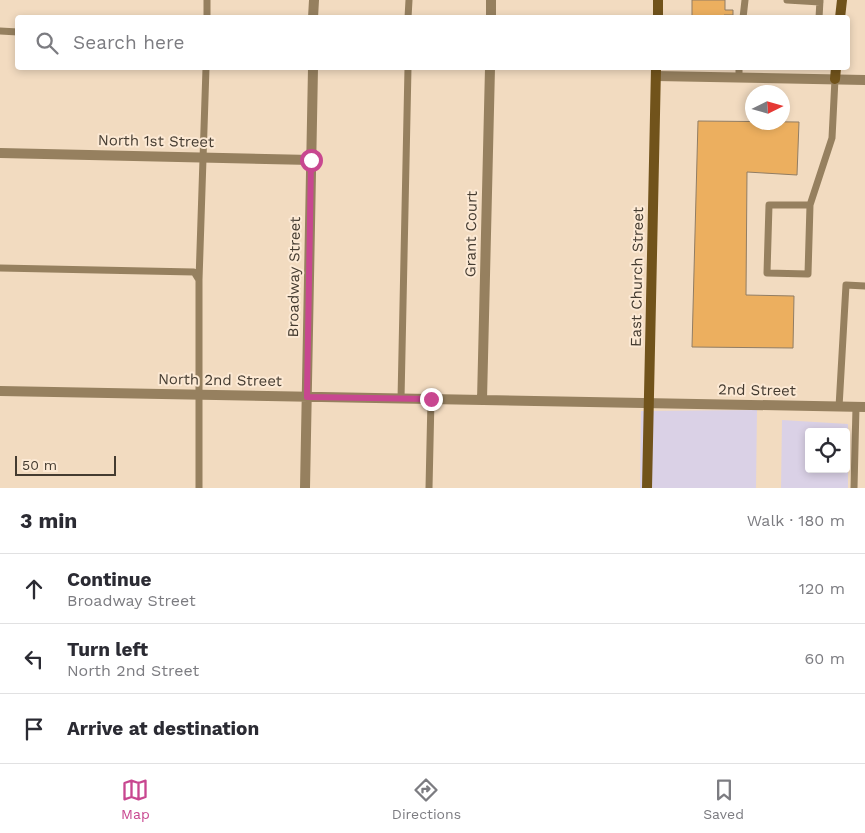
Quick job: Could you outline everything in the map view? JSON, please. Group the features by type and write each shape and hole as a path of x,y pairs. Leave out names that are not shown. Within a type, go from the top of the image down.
{"street":[{"path":"313,15 314,0"},
{"path":"491,0 491,15"},
{"path":"658,0 658,15"},
{"path":"840,15 842,0"},
{"name":"Broadway Street","path":"305,488 312,70"},
{"name":"Grant Court","path":"482,400 490,70"},
{"path":"835,79 836,70"},
{"path":"656,72 739,72 865,80"},
{"name":"East Church Street","path":"648,488 656,72"},
{"name":"North 1st Street","path":"0,153 311,160"},
{"name":"North 2nd Street","path":"0,391 649,403"},
{"name":"2nd Street","path":"649,403 860,407"}],"lane":[{"path":"207,0 207,15"},
{"path":"408,15 409,0"},
{"path":"743,15 745,0"},
{"path":"787,0 820,1 819,15"},
{"path":"0,31 15,32"},
{"path":"198,488 199,280 206,70"},
{"path":"401,399 408,70"},
{"path":"810,204 769,205 767,273 808,274 810,204 832,138 835,79"},
{"path":"0,268 194,272 199,280"},
{"path":"839,407 846,285 865,286"},
{"path":"428,488 431,399"},
{"path":"854,488 860,407"}],"shaded area":[{"path":"757,410 756,488 640,488 641,411"},
{"path":"782,420 848,424 848,428 805,428 805,473 848,473 848,488 781,488"}],"building":[{"path":"692,0 725,0 725,10 733,10 733,15 692,15"},
{"path":"698,121 745,121 745,130 790,130 790,122 799,122 797,175 747,172 746,295 794,296 793,348 692,347"}],"route":[{"path":"311,160 307,397 431,399"}]}
